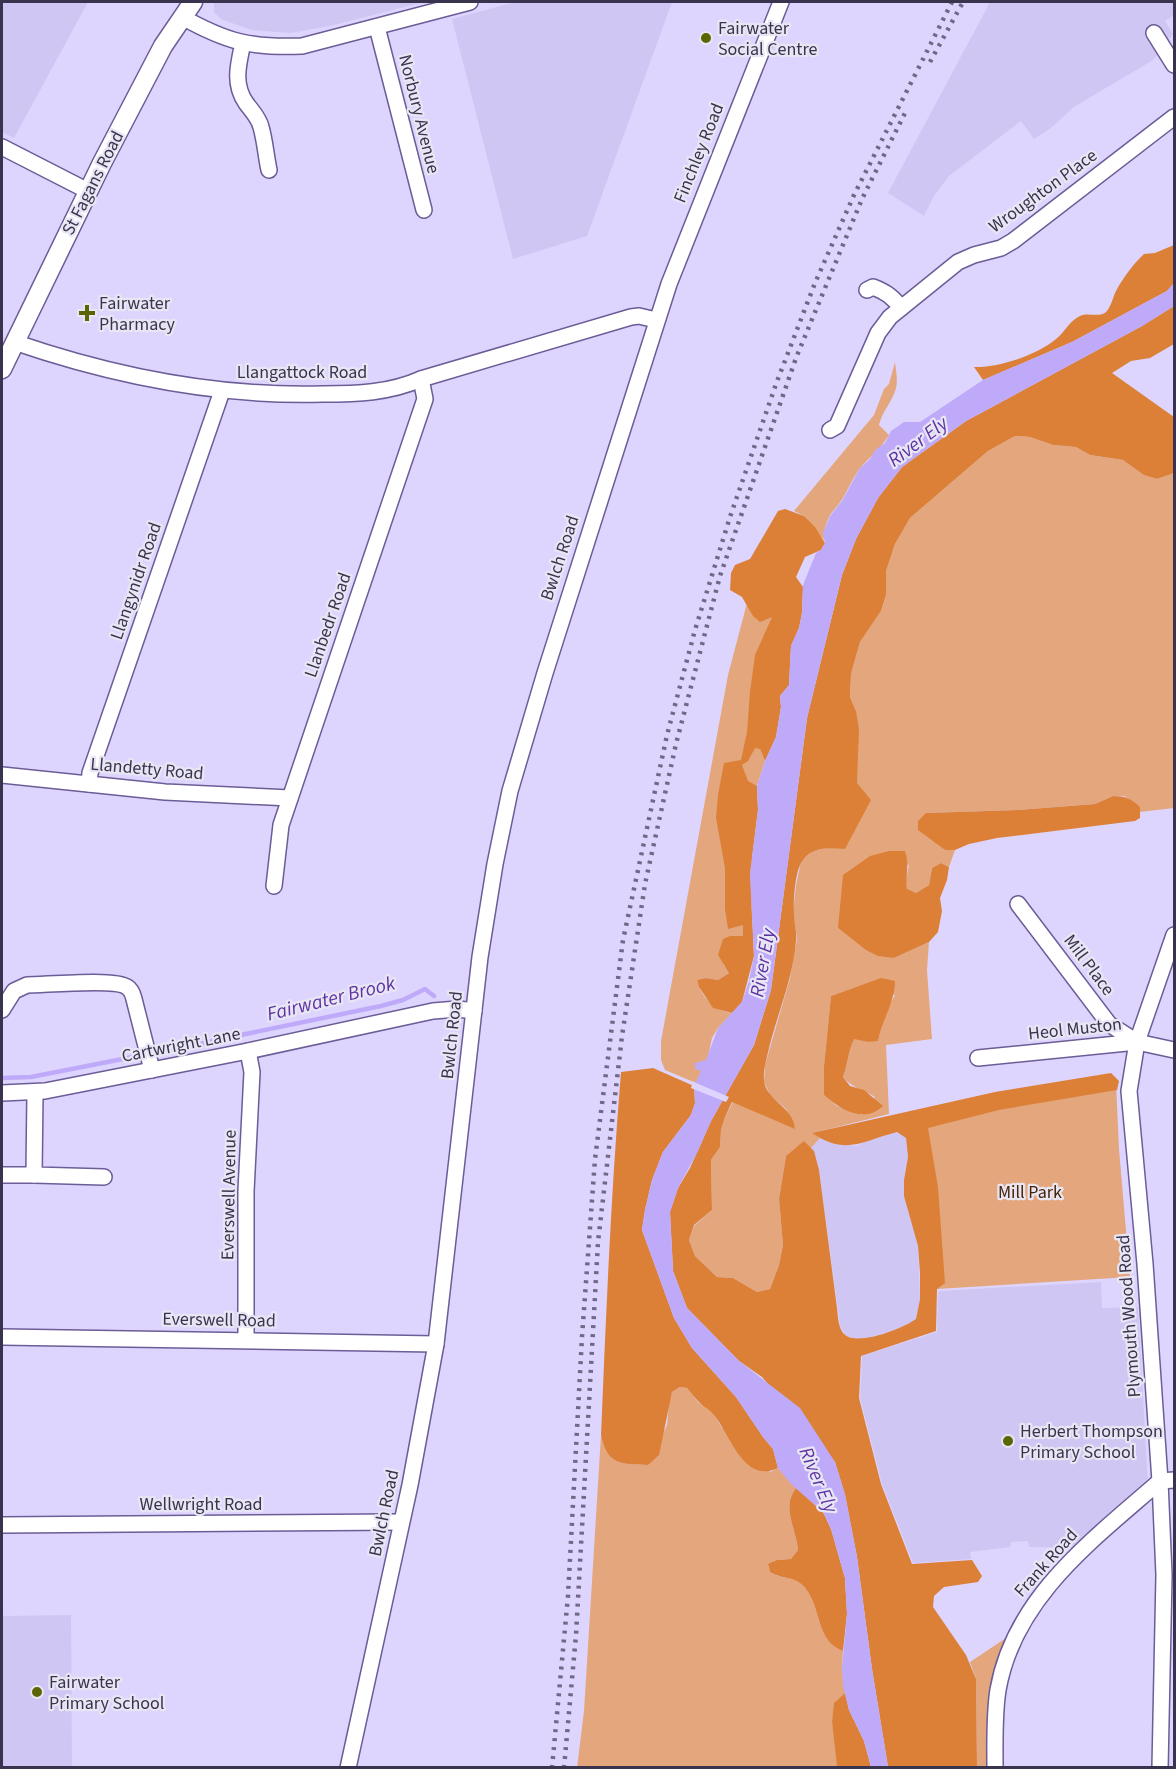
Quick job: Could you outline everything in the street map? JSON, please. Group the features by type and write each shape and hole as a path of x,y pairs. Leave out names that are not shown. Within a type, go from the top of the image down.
{"street":[{"path":"188,9 211,33 243,43 302,46 470,2"},
{"name":"Finchley Road","path":"656,320 703,193 781,2"},
{"name":"St Fagans Road","path":"2,369 88,191 163,46 188,9"},
{"name":"Norbury Avenue","path":"377,27 424,210"},
{"path":"1154,33 1174,65"},
{"path":"243,43 236,75 238,87 242,98 257,117 261,127 269,170"},
{"name":"Wroughton Place","path":"830,430 837,426 883,324 965,258 1001,248 1012,241 1174,117"},
{"path":"2,147 88,191"},
{"path":"867,290 873,287 891,295 901,308"},
{"name":"Llangattock Road","path":"14,342 55,356 143,378 222,391 305,395 361,394 387,391 631,317 639,316 656,320"},
{"name":"Bwlch Road","path":"348,1767 401,1522 436,1344 474,1011 495,864 510,791 656,320"},
{"name":"Llanbedr Road","path":"274,886 281,825 425,399 421,380"},
{"name":"Llangynidr Road","path":"89,784 90,773 222,391"},
{"name":"Llandetty Road","path":"2,775 165,792 290,798"},
{"name":"Mill Place","path":"1018,904 1109,1024 1137,1042"},
{"name":"Plymouth Wood Road","path":"1160,1767 1167,1480 1129,1091 1137,1042 1174,935"},
{"path":"2,1010 14,991 27,985 112,982 127,986 132,991 152,1070"},
{"name":"Cartwright Lane","path":"2,1093 35,1093 248,1051 433,1011 458,1009 474,1011"},
{"name":"Heol Muston","path":"978,1058 1137,1042 1174,1050"},
{"name":"Everswell Avenue","path":"246,1340 246,1191 252,1072 248,1051"},
{"path":"34,1175 35,1093"},
{"path":"2,1175 104,1177"},
{"name":"Everswell Road","path":"2,1337 436,1344"},
{"name":"Frank Road","path":"995,1767 998,1689 1005,1661 1018,1630 1039,1597 1086,1546 1167,1480"},
{"name":"Wellwright Road","path":"2,1525 401,1522"}],"shaded area":[{"path":"2,2 88,2 14,138 2,132"},
{"path":"214,2 424,2 334,25 291,33 252,30 221,19 214,12"},
{"path":"516,2 672,2 587,236 513,259 452,19"},
{"path":"990,2 1174,2 1174,15 1165,21 1173,34 1153,60 1074,107 1051,128 1034,139 1021,121 949,176 934,196 924,216 888,193"},
{"path":"1174,245 1174,283 1167,291 1072,342 983,380 974,367 1005,363 1028,355 1056,339 1080,316 1103,314 1122,281 1144,254 1155,253"},
{"path":"1174,306 1174,344 1150,358 1131,361 1112,373 1174,417 1174,473 1157,479 1144,475 1123,460 1090,455 1076,447 1053,445 1030,437 1015,436 988,451 910,518 895,544 886,571 886,595 881,611 860,642 851,674 850,697 856,711 859,729 857,783 871,800 845,849 822,849 812,852 800,864 796,878 794,955 789,982 769,1048 764,1076 769,1093 790,1115 795,1129 732,1102 721,1130 720,1147 711,1160 712,1210 694,1225 689,1240 695,1256 717,1277 733,1278 757,1292 770,1289 779,1265 783,1245 779,1199 786,1156 804,1141 814,1151 819,1170 841,1329 845,1335 852,1338 870,1337 892,1331 916,1319 920,1299 918,1246 904,1196 908,1157 906,1138 897,1132 845,1145 824,1140 812,1133 995,1092 1111,1073 1119,1081 1117,1090 999,1110 928,1128 938,1187 945,1283 937,1289 936,1331 861,1356 859,1398 881,1484 912,1564 972,1560 982,1576 978,1582 944,1587 934,1596 933,1607 966,1655 976,1679 977,1767 888,1767 857,1557 845,1495 835,1462 762,1377 739,1361 687,1308 673,1271 670,1212 678,1188 690,1168 711,1121 754,1045 771,990 807,718 842,575 856,539 878,498 902,467 966,421 1142,326"},
{"path":"785,509 804,516 815,527 825,543 821,550 805,557 796,577 803,587 802,613 799,628 791,646 789,685 780,696 781,707 776,737 765,761 760,749 755,748 748,761 742,765 748,781 757,786 758,810 750,874 754,956 742,1002 732,1013 713,1008 697,980 706,978 718,980 729,973 718,955 723,939 730,936 743,936 743,925 728,929 725,909 725,868 716,818 718,795 724,763 741,760 747,732 755,655 772,617 760,622 753,616 742,597 730,590 731,573 735,565 750,559 778,511"},
{"path":"1113,796 1125,797 1137,804 1140,807 1140,818 1135,821 997,838 969,844 955,850 945,850 918,830 918,821 926,813 1018,810 1095,804"},
{"path":"889,851 905,851 907,889 916,893 929,885 932,868 941,863 949,867 940,898 942,911 938,932 929,942 894,958 878,956 866,950 838,928 843,875 870,856"},
{"path":"881,978 895,981 893,996 878,1041 868,1042 854,1039 843,1077 850,1086 864,1090 883,1106 868,1114 853,1113 838,1106 824,1095 824,1066 831,996"},
{"path":"653,1068 694,1086 695,1103 691,1115 663,1152 652,1180 642,1230 674,1318 692,1348 736,1397 773,1449 778,1468 766,1471 755,1469 747,1463 713,1414 687,1388 680,1387 672,1392 659,1455 648,1465 616,1461 604,1445 601,1435 607,1299 621,1072"},
{"path":"897,1132 906,1138 908,1157 904,1180 918,1246 920,1299 916,1319 907,1326 865,1339 854,1339 845,1335 840,1325 819,1170 811,1148 820,1138 831,1143 857,1146 871,1138"},
{"name":"Herbert Thompson Primary School","path":"1101,1282 1102,1308 1138,1307 1148,1486 1077,1548 1029,1547 1028,1541 1011,1542 1010,1547 970,1552 971,1559 913,1563 882,1484 860,1398 862,1356 937,1332 938,1291"},
{"path":"796,1488 823,1512 831,1529 845,1578 847,1614 843,1651 828,1640 806,1589 798,1582 770,1572 768,1564 777,1560 791,1559 798,1550 790,1510 792,1495"},
{"name":"Fairwater Primary School","path":"71,1615 72,1767 2,1767 2,1616"},
{"path":"845,1693 849,1710 864,1741 871,1767 837,1766 832,1722 834,1703"}],"green space":[{"path":"895,362 896,388 879,425 889,435 859,470 829,517 824,531 824,540 804,516 794,511 874,415 884,389 889,384"},
{"path":"1015,436 1030,437 1053,445 1076,447 1090,455 1123,460 1145,475 1157,479 1174,473 1174,808 1140,812 1140,807 1124,796 1113,796 1095,804 1018,810 926,813 944,850 955,850 949,867 941,863 932,868 929,885 916,893 907,890 909,864 838,928 866,949 894,958 929,942 927,970 932,1039 886,1045 889,1114 813,1133 820,1138 811,1148 786,1156 779,1199 783,1245 779,1265 770,1289 757,1292 733,1278 717,1277 695,1256 689,1240 694,1226 712,1210 711,1160 720,1147 721,1130 733,1102 795,1128 786,1109 770,1095 764,1082 765,1065 790,978 797,939 793,912 801,861 812,851 826,848 857,783 856,711 850,697 851,674 860,642 881,611 886,595 886,571 895,544 910,518 988,451","holes":["859,986 895,995 886,1011 878,1040 868,1042 854,1038 843,1077 854,1086 875,1097 862,1115 837,1106 824,1095 824,1066 831,996"]},
{"path":"747,603 774,609 760,749 765,761 757,786 750,783 753,906 742,902 752,920 753,942 723,964 730,972 718,980 706,978 697,980 702,992 710,1002 732,1013 712,1038 708,1057 696,1083 665,1070 661,1060 661,1041 728,675"},
{"name":"Mill Park","path":"1116,1082 1119,1149 1130,1277 937,1289 911,1121"},
{"path":"680,1387 687,1388 699,1403 713,1413 722,1428 770,1472 778,1468 796,1488 792,1495 790,1510 798,1550 791,1559 777,1560 768,1565 770,1572 775,1575 794,1579 802,1584 811,1598 828,1640 843,1651 842,1668 845,1693 835,1703 832,1722 839,1767 577,1768 584,1711 601,1435 607,1452 616,1461 648,1465 667,1425 672,1392"},
{"path":"1018,1630 1005,1661 995,1767 977,1767 976,1679 970,1662"}],"water":[{"name":"River Ely","path":"1174,283 1174,306 1142,326 966,421 902,467 878,498 856,539 842,575 807,718 771,990 754,1045 711,1121 678,1188 670,1212 673,1271 687,1308 739,1361 800,1408 835,1462 845,1494 857,1557 888,1767 871,1767 864,1741 849,1710 843,1686 842,1668 847,1614 845,1578 831,1529 823,1512 791,1484 778,1468 773,1449 736,1397 692,1348 674,1318 642,1230 645,1210 652,1180 663,1152 691,1115 695,1103 694,1086 701,1071 695,1069 695,1063 706,1060 718,1028 742,1002 749,981 754,956 750,874 758,810 757,786 776,737 781,707 780,696 789,685 791,646 802,614 803,585 816,553 825,543 823,533 830,516 842,501 860,468 870,459 875,450 885,443 891,431 904,422 920,422 983,380 1072,342 1167,291"}],"pier":[{"path":"693,1081 729,1097 726,1102 691,1088"}],"waterway":[{"name":"Fairwater Brook","path":"231,1037 381,1006 403,1000 425,989 434,996"},
{"name":"Fairwater Brook","path":"159,1053 223,1039"},
{"name":"Fairwater Brook","path":"2,1078 31,1077 138,1056"}],"railway":[{"path":"552,1768 568,1596 582,1337 595,1159 623,940 667,735 695,630 730,517 776,384 815,283 854,195 952,2"},
{"path":"930,62 963,2"},
{"path":"564,1768 576,1635 598,1242 622,1036 645,884 676,744 720,576 796,358 862,199 906,111"}],"place":[{"name":"Fairwater Social Centre","path":"706,38"},
{"name":"Fairwater Pharmacy","path":"87,313"},
{"name":"Herbert Thompson Primary School","path":"1008,1441"},
{"name":"Fairwater Primary School","path":"37,1692"}]}
